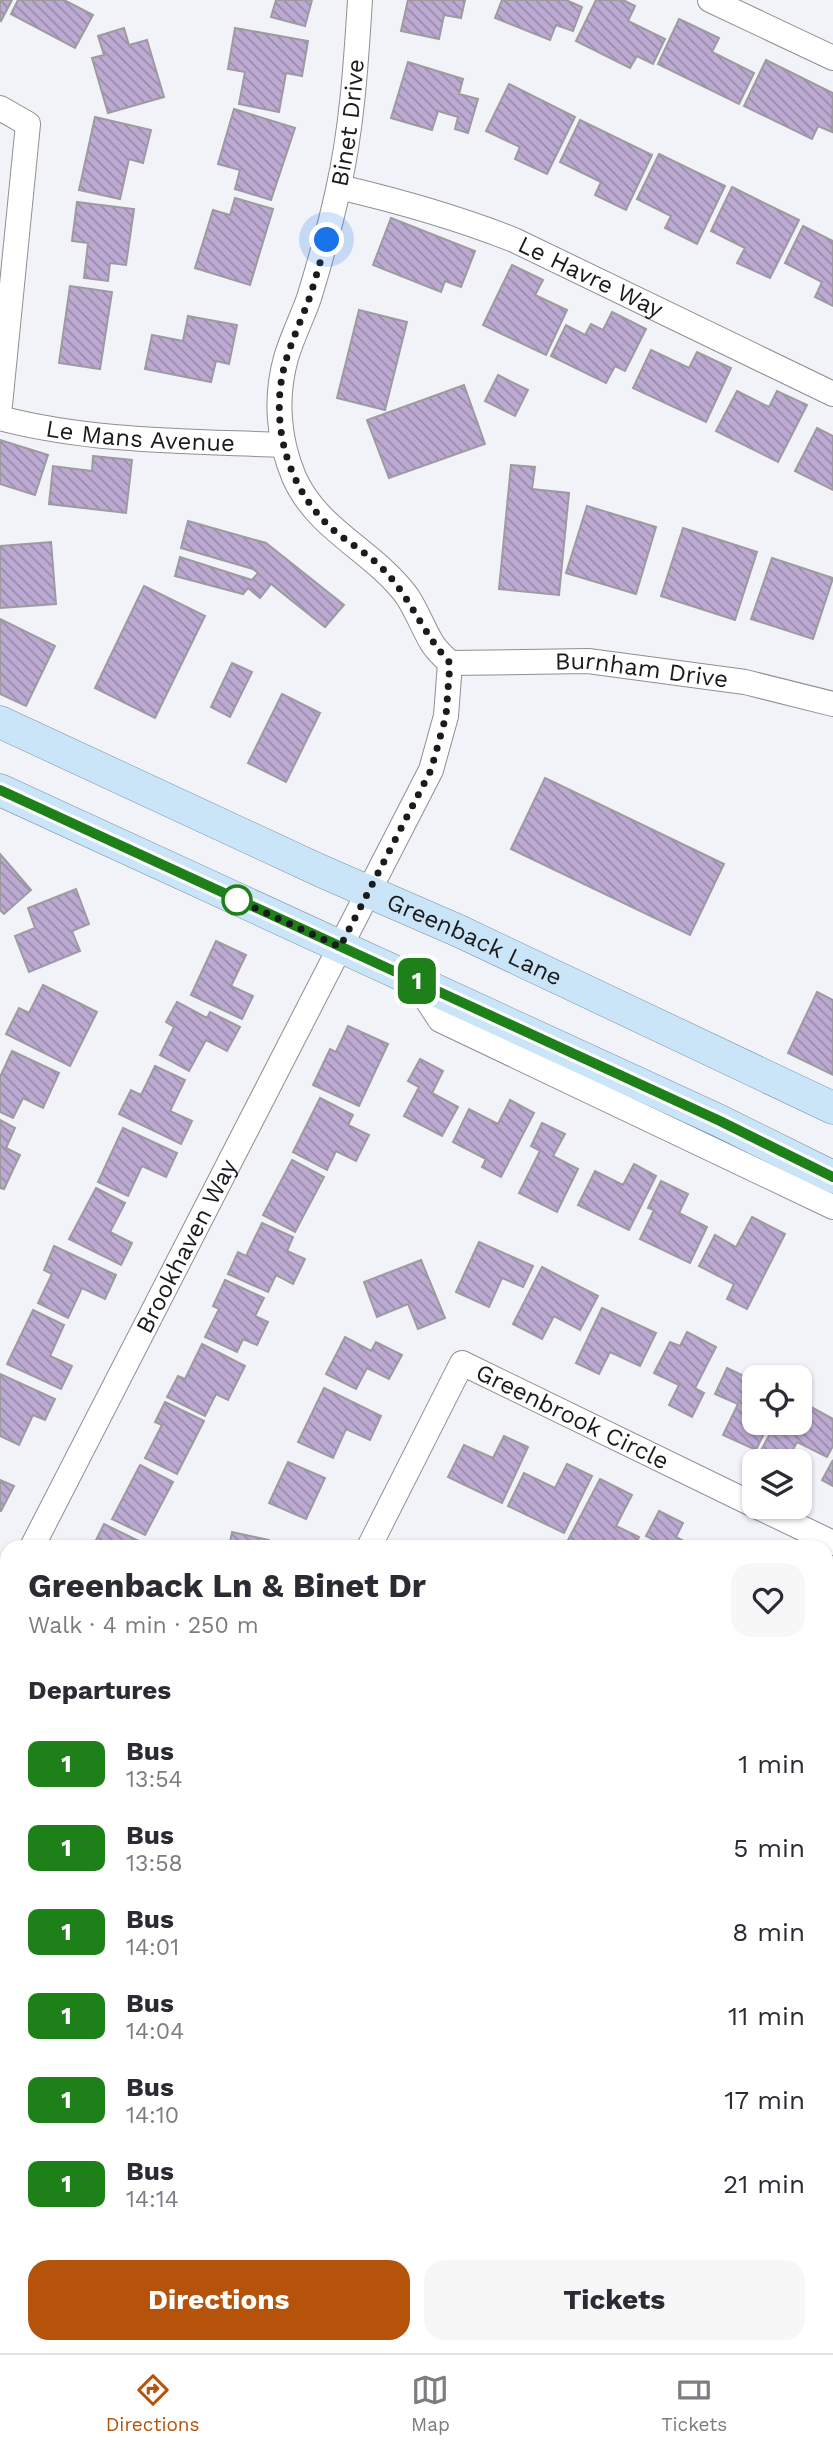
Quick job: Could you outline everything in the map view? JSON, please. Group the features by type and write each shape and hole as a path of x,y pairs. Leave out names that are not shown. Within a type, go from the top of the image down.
{"main road":[{"name":"Greenback Lane","path":"0,722 368,892 459,931 833,1108"},
{"path":"0,790 720,1121 833,1177"}],"street":[{"name":"Binet Drive","path":"360,0 349,133 339,187 319,265 286,358 279,392 280,426 283,445 295,479 313,508 337,533 383,569 407,596 432,644 450,663"},
{"path":"710,0 833,58"},
{"path":"0,108 29,124 0,405"},
{"name":"Le Havre Way","path":"339,187 414,204 514,240 833,394"},
{"name":"Le Mans Avenue","path":"0,418 87,436 283,445"},
{"name":"Burnham Drive","path":"450,663 588,661 745,682 833,704"},
{"path":"340,947 431,770 446,716 450,663"},
{"name":"Brookhaven Way","path":"36,1540 340,947"},
{"path":"414,980 440,1020 833,1207"},
{"name":"Greenbrook Circle","path":"373,1540 463,1363 742,1499"},
{"name":"Greenbrook Circle","path":"783,1519 827,1540"}],"building":[{"path":"0,0 12,0 1,21 0,20"},
{"path":"18,0 64,0 93,15 75,48 11,14"},
{"path":"276,0 312,0 305,26 271,17"},
{"path":"408,0 465,0 461,18 444,15 439,39 401,31"},
{"path":"502,0 566,0 582,7 573,31 556,25 550,40 495,18"},
{"path":"596,0 623,0 635,6 628,21 665,39 653,64 637,56 630,68 576,41"},
{"path":"679,19 719,38 712,52 754,73 739,104 658,64"},
{"path":"124,28 129,45 147,40 164,97 108,113 92,58 104,55 98,36"},
{"path":"235,28 308,41 302,76 286,73 279,112 239,104 245,72 228,69"},
{"path":"766,60 833,93 832,132 818,126 812,139 744,106"},
{"path":"408,62 463,79 459,94 478,99 468,133 455,129 458,117 438,111 432,130 391,118"},
{"path":"509,84 575,117 547,174 515,159 520,147 486,131"},
{"path":"234,109 295,128 271,200 235,189 240,170 218,164"},
{"path":"95,117 151,130 143,163 129,159 120,199 79,190"},
{"path":"580,120 652,155 626,210 595,195 601,182 560,162"},
{"path":"659,154 725,186 697,244 665,228 671,216 637,199"},
{"path":"732,187 799,220 770,278 737,263 745,248 711,231"},
{"path":"235,198 273,209 250,285 195,268 213,210 230,215"},
{"path":"77,202 134,209 126,265 110,263 108,281 84,278 88,243 72,241"},
{"path":"391,218 475,251 461,287 445,281 441,292 373,265"},
{"path":"803,226 833,241 833,306 815,297 822,282 785,263"},
{"path":"512,265 543,280 535,295 567,310 546,355 483,325"},
{"path":"70,286 112,292 100,369 59,363"},
{"path":"359,310 407,322 385,410 337,398"},
{"path":"612,312 646,329 625,371 615,366 606,383 551,356 566,325 585,335 591,324 603,330"},
{"path":"188,316 237,325 229,364 216,361 211,382 145,369 152,335 183,341"},
{"path":"651,350 689,368 697,352 731,368 706,422 633,388"},
{"path":"498,375 528,390 515,416 485,401"},
{"path":"464,385 485,444 389,478 367,420"},
{"path":"737,391 769,407 777,391 807,405 778,462 716,431"},
{"path":"817,428 833,436 833,490 795,471"},
{"path":"0,440 48,455 35,495 0,484"},
{"path":"93,456 132,460 126,513 49,504 53,466 92,471"},
{"path":"511,465 535,467 532,489 569,493 559,595 499,589"},
{"path":"587,506 656,527 636,594 566,573"},
{"path":"188,521 266,543 344,605 325,627 271,584 260,598 248,588 243,594 175,576 180,557 252,580 258,573 253,569 181,548"},
{"path":"683,528 757,552 735,620 661,596"},
{"path":"51,542 56,604 0,608 0,546"},
{"path":"772,558 833,578 813,639 751,619"},
{"path":"144,586 205,616 155,718 95,688"},
{"path":"0,619 55,646 26,706 0,694"},
{"path":"232,663 252,672 230,717 211,707"},
{"path":"282,694 320,713 286,782 248,763"},
{"path":"545,778 724,864 690,935 511,849"},
{"path":"0,854 31,890 4,914 0,910"},
{"path":"76,889 89,924 72,931 80,951 29,972 15,936 35,928 28,908"},
{"path":"216,941 246,955 231,986 253,996 242,1019 191,995"},
{"path":"43,985 97,1012 70,1066 6,1034 19,1008 29,1013"},
{"path":"817,992 833,1000 833,1075 788,1053"},
{"path":"177,1002 207,1018 210,1012 240,1027 227,1051 206,1040 189,1071 160,1055 174,1027 166,1022"},
{"path":"348,1026 388,1044 359,1106 313,1085 330,1049 336,1052"},
{"path":"12,1051 59,1073 43,1108 23,1098 13,1118 0,1112 0,1077"},
{"path":"420,1059 443,1071 432,1093 458,1107 442,1136 404,1116 419,1087 408,1081"},
{"path":"155,1066 185,1080 170,1111 192,1121 181,1144 119,1114 131,1090 141,1095"},
{"path":"320,1098 353,1115 348,1125 369,1135 356,1161 336,1151 327,1170 293,1152"},
{"path":"510,1100 534,1113 501,1177 482,1167 486,1159 453,1142 469,1109 498,1124"},
{"path":"0,1120 15,1128 6,1148 20,1155 4,1189 0,1188"},
{"path":"542,1123 565,1134 553,1156 578,1169 557,1212 519,1193 540,1151 531,1146"},
{"path":"123,1128 177,1153 166,1177 142,1166 128,1196 98,1182"},
{"path":"292,1160 324,1177 295,1232 263,1215"},
{"path":"634,1164 656,1176 629,1230 578,1205 595,1171 623,1185"},
{"path":"661,1181 688,1194 679,1213 707,1227 690,1263 640,1239 654,1210 648,1208"},
{"path":"96,1188 125,1203 110,1232 132,1243 121,1265 69,1239"},
{"path":"752,1217 785,1234 747,1309 727,1299 734,1284 699,1266 715,1235 736,1247"},
{"path":"262,1223 293,1237 287,1251 305,1259 293,1284 276,1275 268,1292 228,1274 238,1252 246,1256"},
{"path":"479,1242 533,1266 523,1287 502,1278 489,1307 456,1292"},
{"path":"54,1246 116,1275 105,1299 82,1288 68,1318 38,1303 52,1274 44,1270"},
{"path":"421,1260 445,1318 418,1329 408,1304 377,1317 364,1282"},
{"path":"542,1267 598,1296 580,1330 554,1316 542,1339 513,1324"},
{"path":"225,1280 264,1298 255,1316 268,1322 257,1345 243,1339 237,1352 205,1337 219,1309 213,1306"},
{"path":"602,1308 656,1333 640,1366 610,1352 599,1374 576,1363"},
{"path":"33,1310 64,1325 50,1356 72,1366 61,1389 7,1364"},
{"path":"687,1332 716,1347 695,1388 704,1393 692,1417 669,1405 679,1385 654,1373 670,1342 680,1346"},
{"path":"345,1337 371,1351 376,1342 402,1355 389,1379 367,1368 356,1389 326,1374"},
{"path":"202,1344 245,1366 228,1400 216,1394 205,1416 167,1397 178,1376 185,1379"},
{"path":"727,1368 742,1375 742,1435 763,1435 756,1449 723,1435 738,1404 715,1394"},
{"path":"0,1374 55,1399 45,1420 33,1415 19,1445 0,1436"},
{"path":"324,1388 381,1416 370,1440 346,1429 333,1458 298,1442"},
{"path":"165,1402 204,1421 177,1474 145,1458 162,1425 155,1422"},
{"path":"812,1408 833,1419 833,1446 827,1457 797,1442 793,1449 762,1449 769,1435 812,1435"},
{"path":"504,1436 528,1447 502,1503 448,1477 464,1445 493,1458"},
{"path":"833,1460 833,1486 822,1480"},
{"path":"288,1462 325,1478 306,1519 269,1503"},
{"path":"567,1464 592,1476 564,1533 508,1506 524,1473 555,1488"},
{"path":"140,1465 173,1482 145,1535 112,1519"},
{"path":"600,1479 632,1495 616,1526 639,1537 638,1540 568,1540"},
{"path":"0,1480 14,1486 1,1511 0,1511"},
{"path":"659,1511 683,1523 676,1537 682,1540 654,1540 646,1536"},
{"path":"104,1524 137,1540 96,1540"},
{"path":"232,1532 269,1540 230,1540"}],"bus line":[{"name":"1","path":"0,790 720,1121 833,1177"}],"route":[{"path":"237,900 229,896 340,947 431,770 446,716 450,663 432,644 407,596 383,569 337,533 313,508 295,479 283,445 279,392 286,358 327,240"}]}
